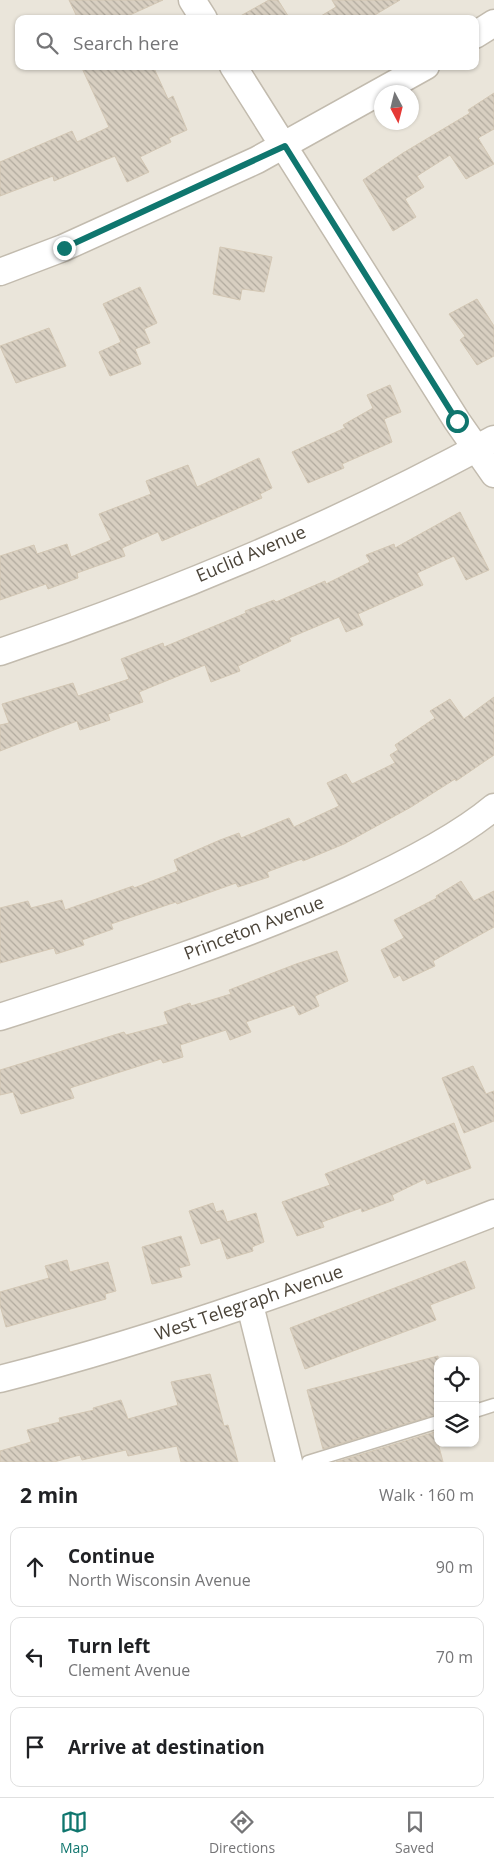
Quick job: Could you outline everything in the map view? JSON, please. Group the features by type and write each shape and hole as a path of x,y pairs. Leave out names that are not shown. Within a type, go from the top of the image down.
{"street":[{"path":"192,0 201,15"},
{"path":"479,32 494,23"},
{"path":"236,70 457,421 486,444 494,474"},
{"path":"0,272 64,248 285,146 419,70"},
{"name":"Euclid Avenue","path":"0,652 86,623 262,551 418,479 486,444"},
{"name":"Princeton Avenue","path":"0,1017 112,981 282,920 389,872 440,843 494,807"},
{"name":"West Telegraph Avenue","path":"0,1379 145,1339 250,1305 494,1213"},
{"path":"250,1305 289,1462"}],"lane":[{"path":"479,1410 494,1405"},
{"path":"308,1462 434,1423"}],"shaded area":[{"path":"0,0 494,0 494,1462 0,1462"}],"building":[{"path":"69,0 163,0 130,15 76,15"},
{"path":"269,0 278,0 287,15 242,15"},
{"path":"332,0 400,0 375,15 323,15 336,7"},
{"path":"83,70 155,70 168,99 173,96 187,130 169,138 171,142 140,157 149,172 127,182 115,156 54,181 53,176 0,196 0,162 72,131 77,142 109,127"},
{"path":"494,93 494,129 478,138 494,164 466,179 450,155 417,176 424,187 405,199 416,217 393,231 363,180 403,153 470,113 468,110"},
{"path":"220,247 272,257 264,292 242,289 240,300 213,294"},
{"path":"140,287 157,323 144,329 150,343 135,349 141,364 110,376 99,352 121,342 103,304"},
{"path":"477,299 494,326 494,356 477,365 460,340 465,336 449,314"},
{"path":"49,328 66,366 16,383 0,346"},
{"path":"390,385 401,412 384,419 392,442 342,464 344,468 308,483 292,452 345,428 343,425 373,408 367,395"},
{"path":"259,458 272,488 260,494 262,498 162,541 158,532 122,548 125,556 77,573 78,578 48,589 46,584 0,600 0,556 34,545 37,554 67,544 71,557 111,540 99,514 151,494 146,481 188,465 197,487"},
{"path":"460,512 489,570 466,580 454,556 417,573 423,585 358,614 363,625 346,632 339,617 289,638 291,641 238,666 240,671 211,682 205,665 139,692 143,702 108,714 110,720 80,730 77,721 0,751 0,725 9,723 2,704 73,683 78,696 129,679 121,659 163,643 164,647 246,613 245,611 274,600 276,602 325,581 326,584 370,562 366,555 394,544 395,548"},
{"path":"494,697 494,755 456,781 455,779 411,807 344,844 303,861 302,859 267,872 269,877 238,887 236,883 177,904 176,902 111,924 113,929 82,940 84,945 56,954 54,948 0,963 0,908 28,901 31,908 62,900 65,910 133,886 134,888 178,871 174,860 239,833 241,838 289,818 294,827 339,806 327,783 346,774 352,784 395,763 390,755 398,750 395,745 435,718 430,711 450,699 464,719"},
{"path":"461,881 474,901 494,891 494,927 433,961 435,966 403,981 400,975 394,978 381,950 404,938 394,920 437,898 436,896"},
{"path":"337,951 348,981 315,996 319,1006 299,1015 294,1005 246,1022 251,1032 230,1040 226,1030 180,1045 183,1057 163,1063 161,1059 70,1088 74,1098 21,1114 13,1092 0,1095 0,1070 124,1032 126,1035 168,1024 164,1012 190,1003 191,1006 231,994 229,990 296,964"},
{"path":"473,1066 486,1094 494,1091 494,1121 464,1133 442,1078"},
{"path":"454,1123 471,1168 427,1184 425,1179 392,1195 394,1200 362,1212 361,1208 322,1222 324,1227 297,1236 282,1202 330,1185 325,1174"},
{"path":"213,1203 216,1212 223,1210 227,1222 256,1213 264,1242 252,1247 253,1251 227,1259 220,1238 201,1244 189,1211"},
{"path":"181,1236 190,1265 179,1268 182,1277 152,1284 142,1247"},
{"path":"67,1260 70,1272 108,1262 116,1291 105,1294 106,1299 6,1327 0,1305 0,1292 49,1278 45,1266"},
{"path":"465,1261 475,1288 430,1305 436,1320 305,1369 290,1328"},
{"path":"434,1357 434,1415 323,1449 307,1390"},
{"path":"210,1374 224,1426 228,1425 238,1462 181,1462 177,1446 128,1456 126,1450 82,1460 80,1455 54,1462 0,1462 0,1451 31,1442 27,1430 60,1422 59,1418 94,1410 93,1408 121,1400 128,1419 178,1405 171,1382"},
{"path":"434,1432 434,1447 439,1447 443,1462 336,1462"}],"route":[{"path":"64,248 285,146 457,421"}]}
